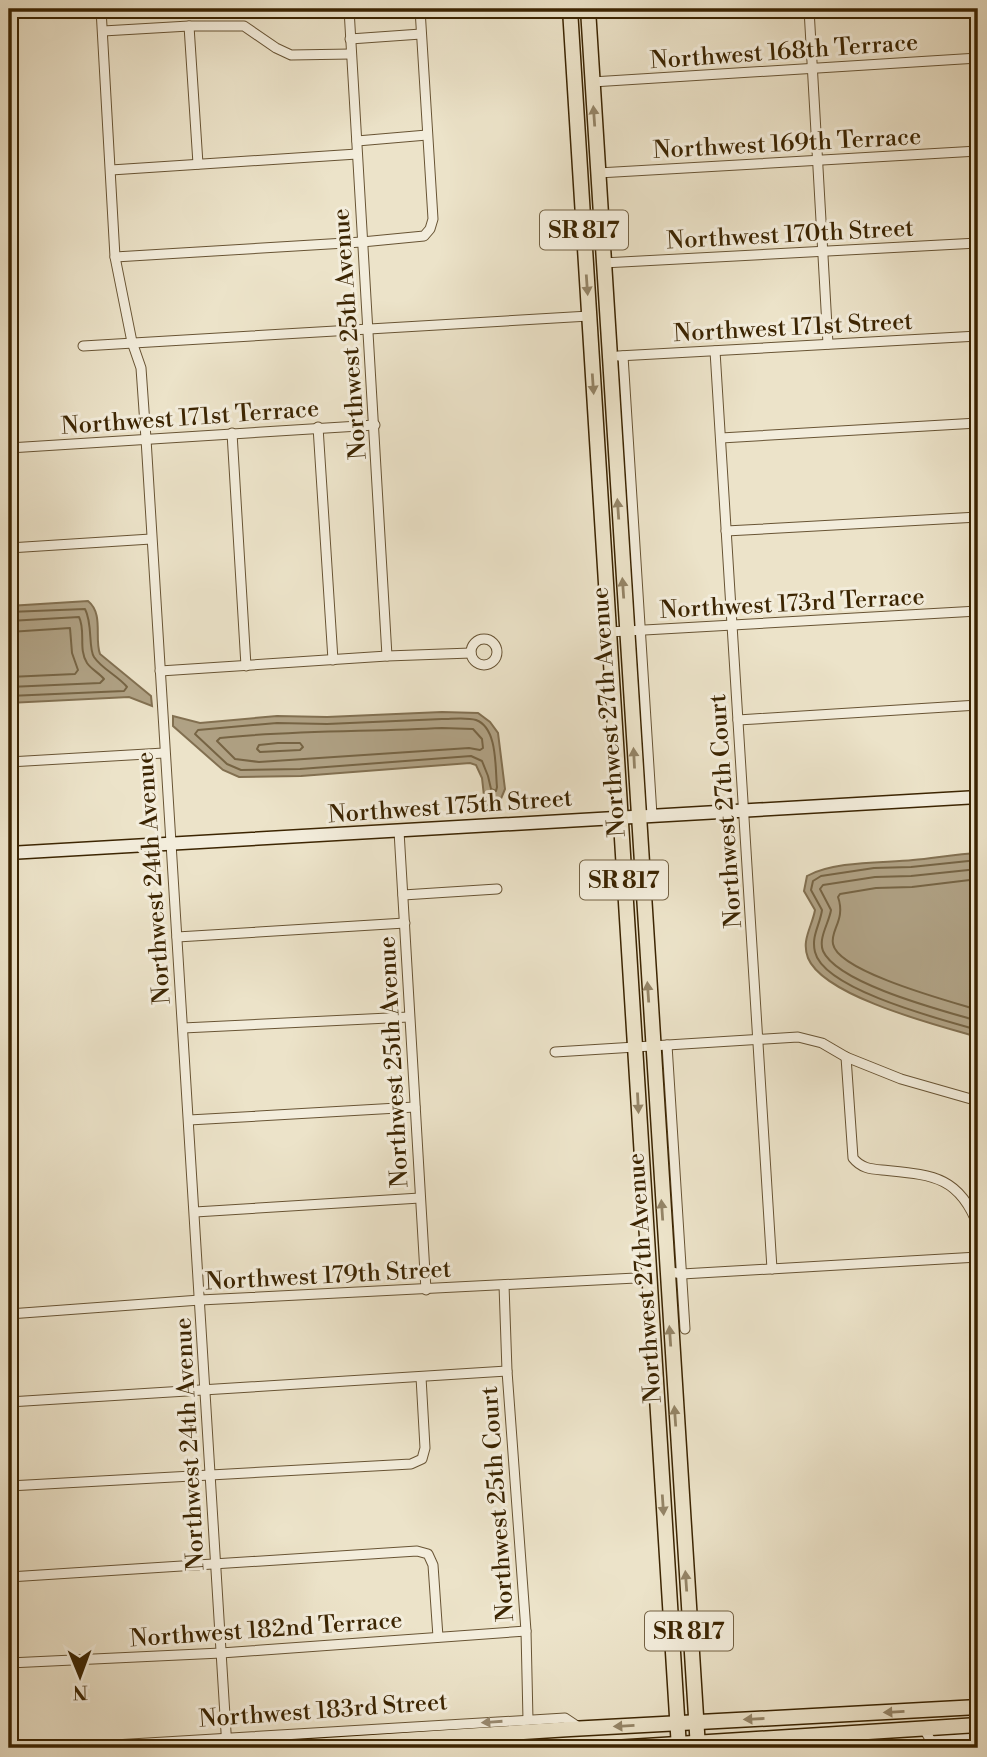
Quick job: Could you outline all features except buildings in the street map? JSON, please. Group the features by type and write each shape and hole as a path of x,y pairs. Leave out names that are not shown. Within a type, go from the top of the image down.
{"main road":[{"name":"Northwest 27th Avenue","path":"570,9 679,1746"},
{"name":"Northwest 27th Avenue","path":"588,9 603,263 614,353 616,474 633,631 645,815 652,1046 697,1746"},
{"path":"579,144 590,166 598,173"},
{"path":"581,179 589,183 600,207"},
{"path":"589,316 598,324 614,353"},
{"path":"599,475 616,474"},
{"path":"647,1247 657,1267 666,1271"},
{"path":"649,1280 658,1284 668,1306"},
{"path":"661,1467 678,1466"},
{"name":"Northwest 183rd Street","path":"281,1748 978,1707"},
{"path":"513,1733 528,1720"},
{"path":"614,1748 697,1746 978,1725"}],"street":[{"name":"Northwest 24th Avenue","path":"101,9 115,257 132,342 141,368 227,1743"},
{"name":"Northwest 25th Avenue","path":"349,9 387,656"},
{"path":"115,257 424,236 433,219 420,9"},
{"path":"809,9 828,344"},
{"path":"189,26 198,164"},
{"path":"103,31 244,26 291,55 351,54"},
{"path":"350,39 421,34"},
{"name":"Northwest 168th Terrace","path":"592,82 978,58"},
{"path":"357,141 427,135"},
{"name":"Northwest 169th Terrace","path":"598,173 978,151"},
{"path":"111,170 357,154"},
{"name":"Northwest 170th Street","path":"603,263 978,243"},
{"path":"83,346 589,316"},
{"name":"Northwest 171st Street","path":"614,353 715,351 978,336"},
{"name":"Northwest 27th Court","path":"715,351 772,1269"},
{"path":"614,353 633,631"},
{"path":"721,438 978,423"},
{"name":"Northwest 171st Terrace","path":"9,448 374,425"},
{"path":"318,427 333,660"},
{"path":"232,433 246,666"},
{"path":"726,531 978,517"},
{"path":"9,548 151,539"},
{"name":"Northwest 173rd Terrace","path":"609,632 978,611"},
{"path":"160,671 471,653"},
{"path":"738,720 978,705"},
{"path":"9,762 164,753"},
{"name":"Northwest 175th Street","path":"9,853 978,797"},
{"name":"Northwest 25th Avenue","path":"399,831 426,1290"},
{"path":"403,895 497,890"},
{"path":"177,937 405,923"},
{"path":"183,1028 409,1017"},
{"path":"555,1052 798,1037 822,1043 846,1057 901,1079 978,1101"},
{"path":"667,1045 685,1329"},
{"path":"846,1057 853,1158 857,1164 866,1168 918,1174 947,1183 962,1193 978,1226"},
{"path":"189,1119 415,1107"},
{"path":"195,1212 420,1198"},
{"path":"666,1271 682,1274 978,1257"},
{"name":"Northwest 179th Street","path":"9,1314 200,1300 636,1278 649,1280"},
{"name":"Northwest 25th Court","path":"504,1286 507,1371 526,1631 528,1720"},
{"path":"9,1402 507,1371"},
{"path":"9,1486 411,1464 422,1459 425,1448 421,1377"},
{"path":"9,1577 417,1551 428,1554 433,1565 438,1636"},
{"name":"Northwest 182nd Terrace","path":"9,1662 221,1653 526,1631"},
{"name":"Northwest 183rd Street","path":"64,1748 227,1743 565,1718 581,1729"},
{"path":"924,1729 930,1741 978,1738"}],"water":[{"path":"88,601 96,613 100,654 151,696 152,706 129,697 9,703 9,606"},
{"path":"478,713 490,722 498,733 505,789 498,806 485,805 482,778 476,765 470,763 301,776 239,777 223,770 173,726 173,716 200,723 277,716 327,717"},
{"path":"978,853 978,1037 885,1008 859,997 818,972 808,958 806,939 815,910 804,891 807,876 844,865"}]}
